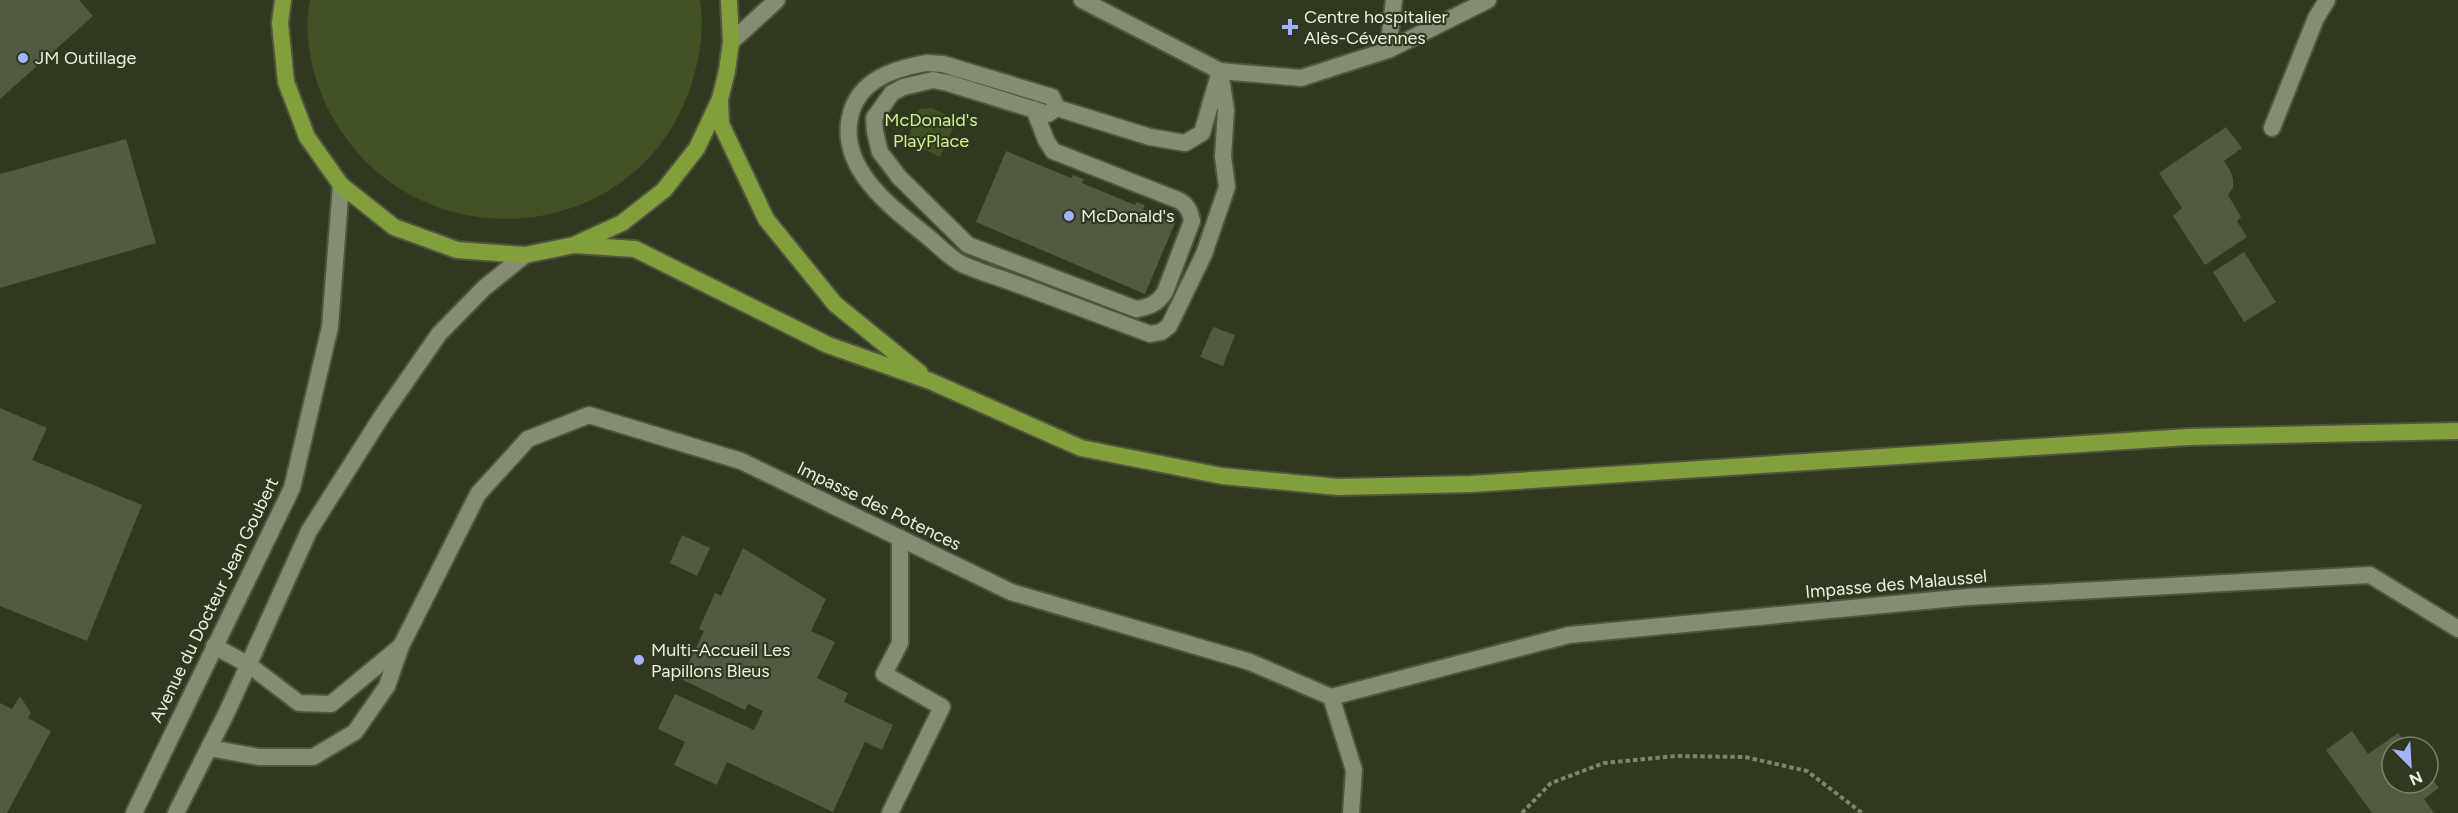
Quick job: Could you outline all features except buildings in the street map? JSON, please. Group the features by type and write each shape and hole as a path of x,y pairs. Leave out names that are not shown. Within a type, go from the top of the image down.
{"main road":[{"path":"269,0 280,23"},
{"path":"283,0 280,23 286,82 307,137 341,185 394,227 457,250 525,255 574,245 622,223 664,190 697,148 720,99 731,42 729,0"},
{"path":"720,99 721,123 766,219 836,304 930,381"},
{"path":"574,245 635,249 828,345 930,381 1081,448 1222,476 1338,487 1471,484 2188,437 2458,431"}],"street":[{"path":"731,42 777,0"},
{"path":"1082,0 1220,71 1301,78 1388,50 1488,0"},
{"path":"1388,50 1394,0"},
{"path":"2272,128 2316,18 2327,0"},
{"path":"926,63 943,64 1052,97 1057,108 1150,137 1185,143 1202,133 1220,71 1226,111 1223,156 1227,187 1204,254 1169,326 1161,332 1150,334 960,263 880,198 861,171 850,145 847,130 852,109 861,91 884,74 899,68 926,63"},
{"path":"1034,109 1046,140 1053,151 1185,203 1192,221 1165,292 1152,306 1136,309 968,245 899,177 880,152 875,132 874,118 892,93 903,87 933,80 1034,109 1048,114 1057,108"},
{"name":"Avenue du Docteur Jean Goubert","path":"134,813 292,488 330,327 341,185"},
{"path":"176,813 249,665 309,531 382,416 439,334 484,288 525,255"},
{"name":"Impasse des Potences","path":"209,748 259,757 313,757 355,732 387,686 401,646 478,495 528,439 589,415 741,461 1011,592 1250,662 1330,697"},
{"path":"890,813 942,707 884,674 900,643 900,538"},
{"name":"Impasse des Malaussel","path":"1330,697 1569,634 1967,597 2370,575 2458,629"},
{"name":"Impasse des Potences","path":"214,646 249,665 299,703 332,704 401,646"},
{"path":"1330,697 1354,770 1351,813"}],"path":[{"path":"1522,813 1551,783 1604,763 1676,756 1744,757 1807,771 1862,813"}],"green space":[{"path":"310,0 700,0 701,35 698,59 688,94 659,146 619,184 571,208 519,218 465,215 414,197 369,165 333,118 320,91 311,61 308,30"},
{"name":"McDonald's PlayPlace","path":"932,108 957,120 940,157 907,141 919,109"}],"place":[{"name":"Centre hospitalier Alès-Cévennes","path":"1290,27"},
{"name":"JM Outillage","path":"23,58"},
{"name":"McDonald's","path":"1069,216"},
{"name":"Multi-Accueil Les Papillons Bleus","path":"639,660"}]}
